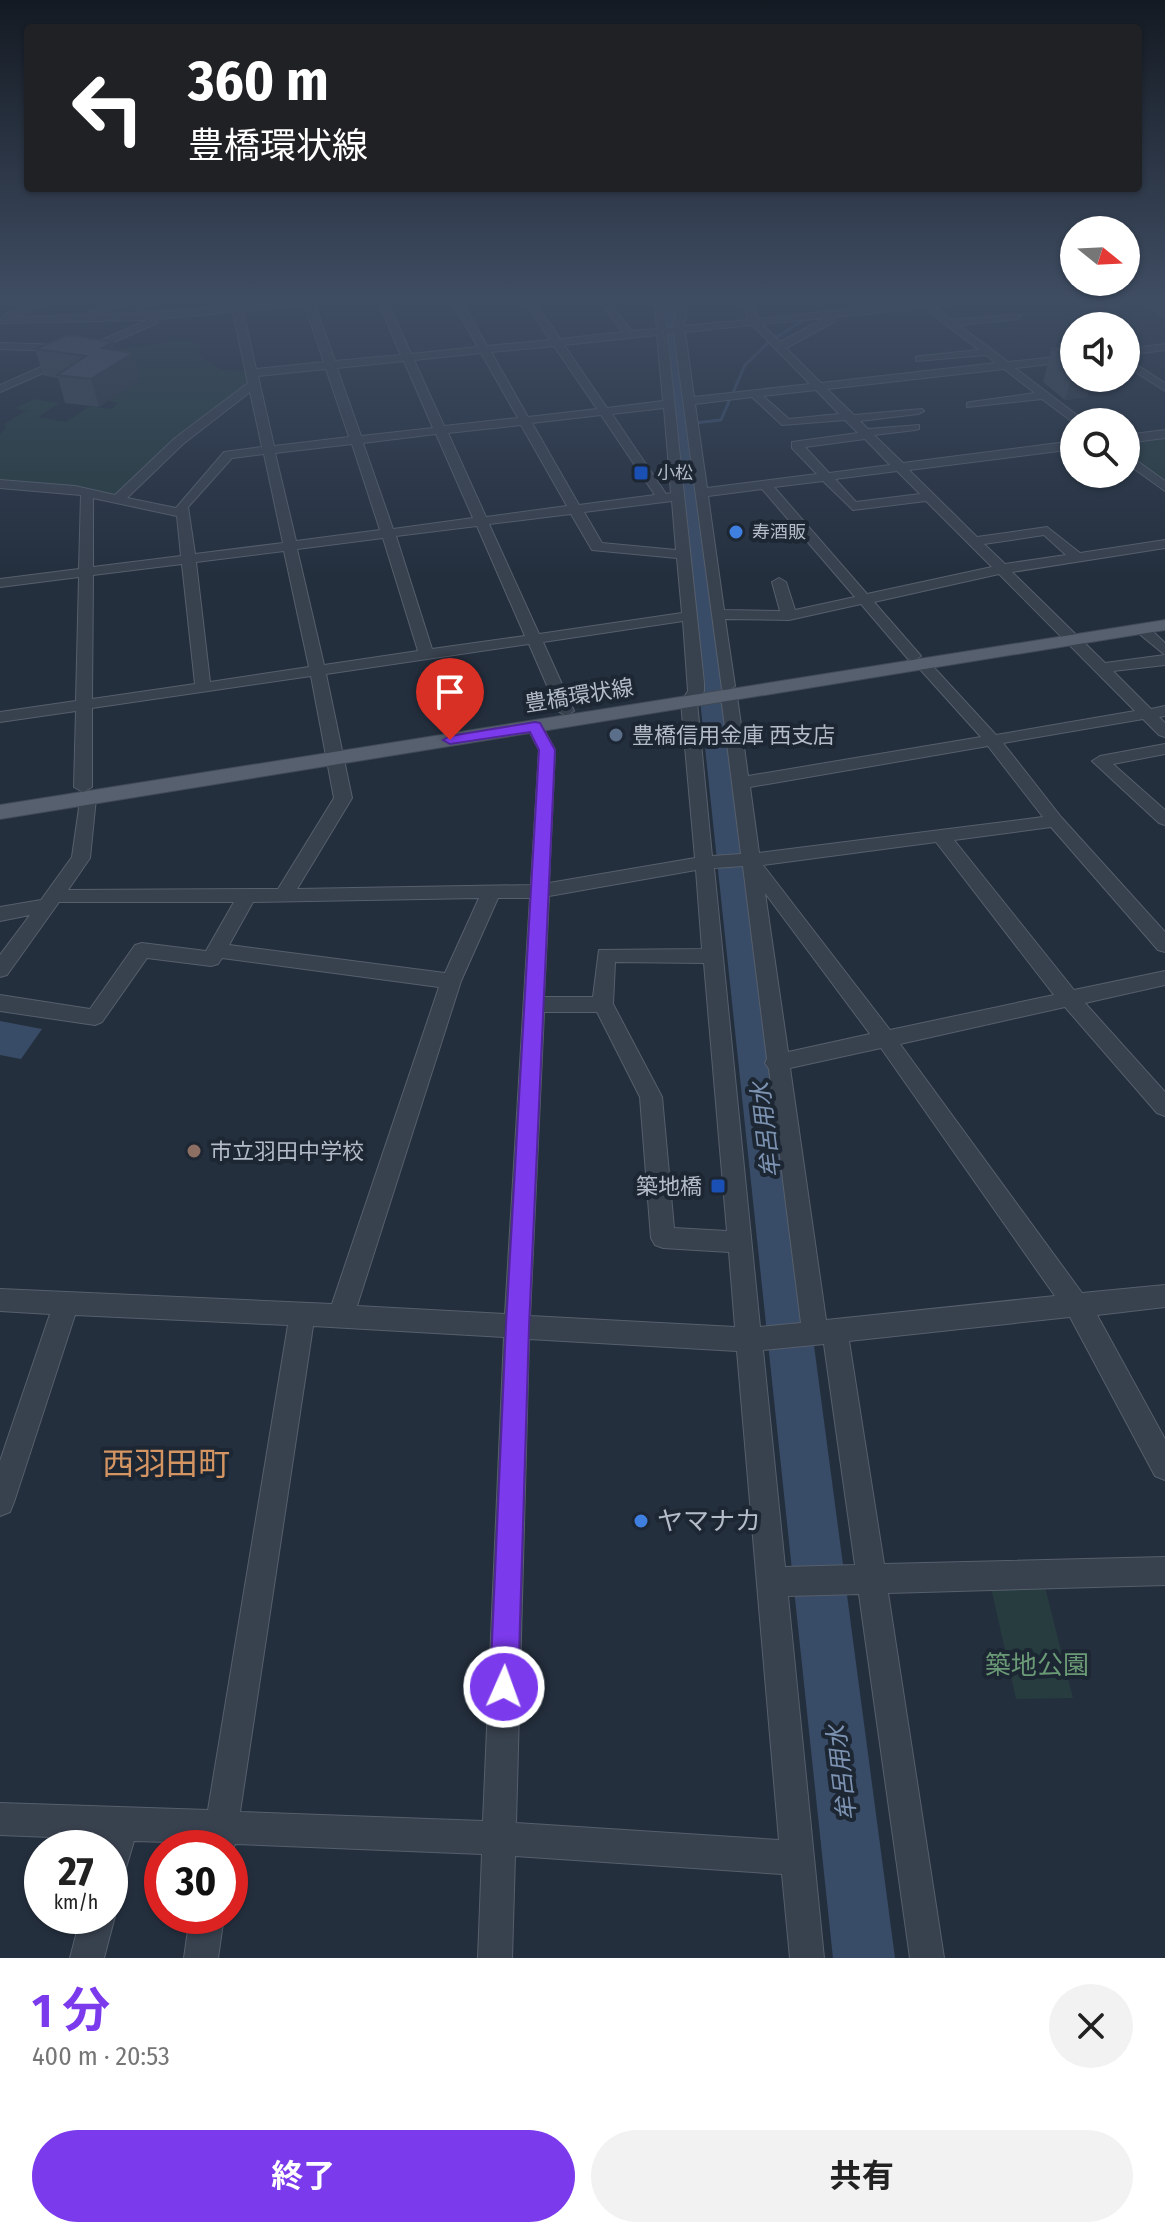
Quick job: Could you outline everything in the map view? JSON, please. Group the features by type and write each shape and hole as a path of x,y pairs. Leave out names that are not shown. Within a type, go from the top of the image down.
{"main road":[{"name":"豊橋環状線","path":"335,753 535,727 712,693 1070,636 1165,616"},
{"name":"豊橋環状線","path":"1070,636 1156,637"},
{"name":"豊橋環状線","path":"0,812 85,793 335,753 566,711 712,693"},
{"name":"豊橋環状線","path":"0,800 85,793"}],"street":[{"path":"117,500 179,441 236,393"},
{"path":"256,393 343,798 284,894"},
{"path":"340,393 426,654"},
{"path":"425,393 566,711"},
{"path":"509,393 597,547 684,555"},
{"path":"594,393 671,497 692,514 717,614 712,693 730,860 776,1063 819,1333 873,1579 927,1958"},
{"path":"669,393 669,404 701,493 692,514 684,555 690,616 740,783 713,956 807,1958"},
{"path":"671,497 684,444 686,393"},
{"path":"688,401 769,393"},
{"path":"825,393 1165,732"},
{"path":"756,395 786,423 847,415 918,411"},
{"path":"971,405 1045,395 1062,408"},
{"path":"203,687 182,506 228,455 669,404"},
{"path":"847,415 879,406"},
{"path":"915,427 796,445 853,506 929,497"},
{"path":"1140,437 1165,434"},
{"path":"701,493 1060,447"},
{"path":"1140,468 1165,487"},
{"path":"0,484 87,493 183,512"},
{"path":"764,484 992,740 1055,821 1165,945"},
{"path":"0,970 52,901 85,848 87,493"},
{"path":"0,583 671,497"},
{"path":"973,541 1047,531 1076,557"},
{"path":"717,614 789,616 1002,569 1165,544"},
{"path":"779,582 789,616"},
{"path":"0,717 690,616"},
{"path":"1102,668 1165,660"},
{"path":"740,783 1165,711"},
{"path":"495,1958 517,1326 547,750 535,727"},
{"path":"1165,749 1100,761 1165,819"},
{"path":"0,914 52,901 540,891 730,860 1055,821"},
{"path":"941,836 1069,999 1165,1107"},
{"path":"730,860 884,1037 1087,1320 1165,1466"},
{"path":"341,1316 451,981 491,892"},
{"path":"0,1003 95,1017 142,950 211,959 247,896"},
{"path":"217,950 451,981"},
{"path":"713,956 606,955 603,1004 651,1097 663,1238 740,1242"},
{"path":"776,1063 1165,978"},
{"path":"534,1005 603,1004"},
{"path":"0,1300 749,1340 1165,1296"},
{"path":"0,1502 66,1304"},
{"path":"220,1830 302,1314"},
{"path":"772,1582 1165,1571"},
{"path":"0,1819 122,1822 174,1830"},
{"path":"120,1830 122,1822"},
{"path":"248,1837 498,1838 798,1858"},
{"path":"87,1958 93,1934"},
{"path":"201,1958 204,1934"}],"green space":[{"path":"121,393 237,393 117,494 0,480 0,434 6,428 4,424 26,411 15,408 34,399 59,403 38,417 66,422 90,406 111,409 118,403 109,401"},
{"path":"1165,438 1165,484 1140,465 1140,440"},
{"name":"築地公園","path":"1045,1587 1073,1698 1016,1699 991,1588"}],"water":[{"path":"0,1021 42,1029 21,1059 0,1055"}],"waterway":[{"name":"牟呂用水","path":"678,393 864,1958"},
{"path":"695,423 721,420 730,399"}],"place":[{"name":"小松","path":"641,473"},
{"name":"寿酒販","path":"736,532"},
{"name":"豊橋信用金庫 西支店","path":"616,735"},
{"name":"市立羽田中学校","path":"194,1151"},
{"name":"築地橋","path":"718,1186"},
{"name":"ヤマナカ","path":"641,1521"}],"district":[{"name":"西羽田町","path":"166,1464"}],"route":[{"path":"450,740 535,727 547,750 517,1326 504,1687"}]}
